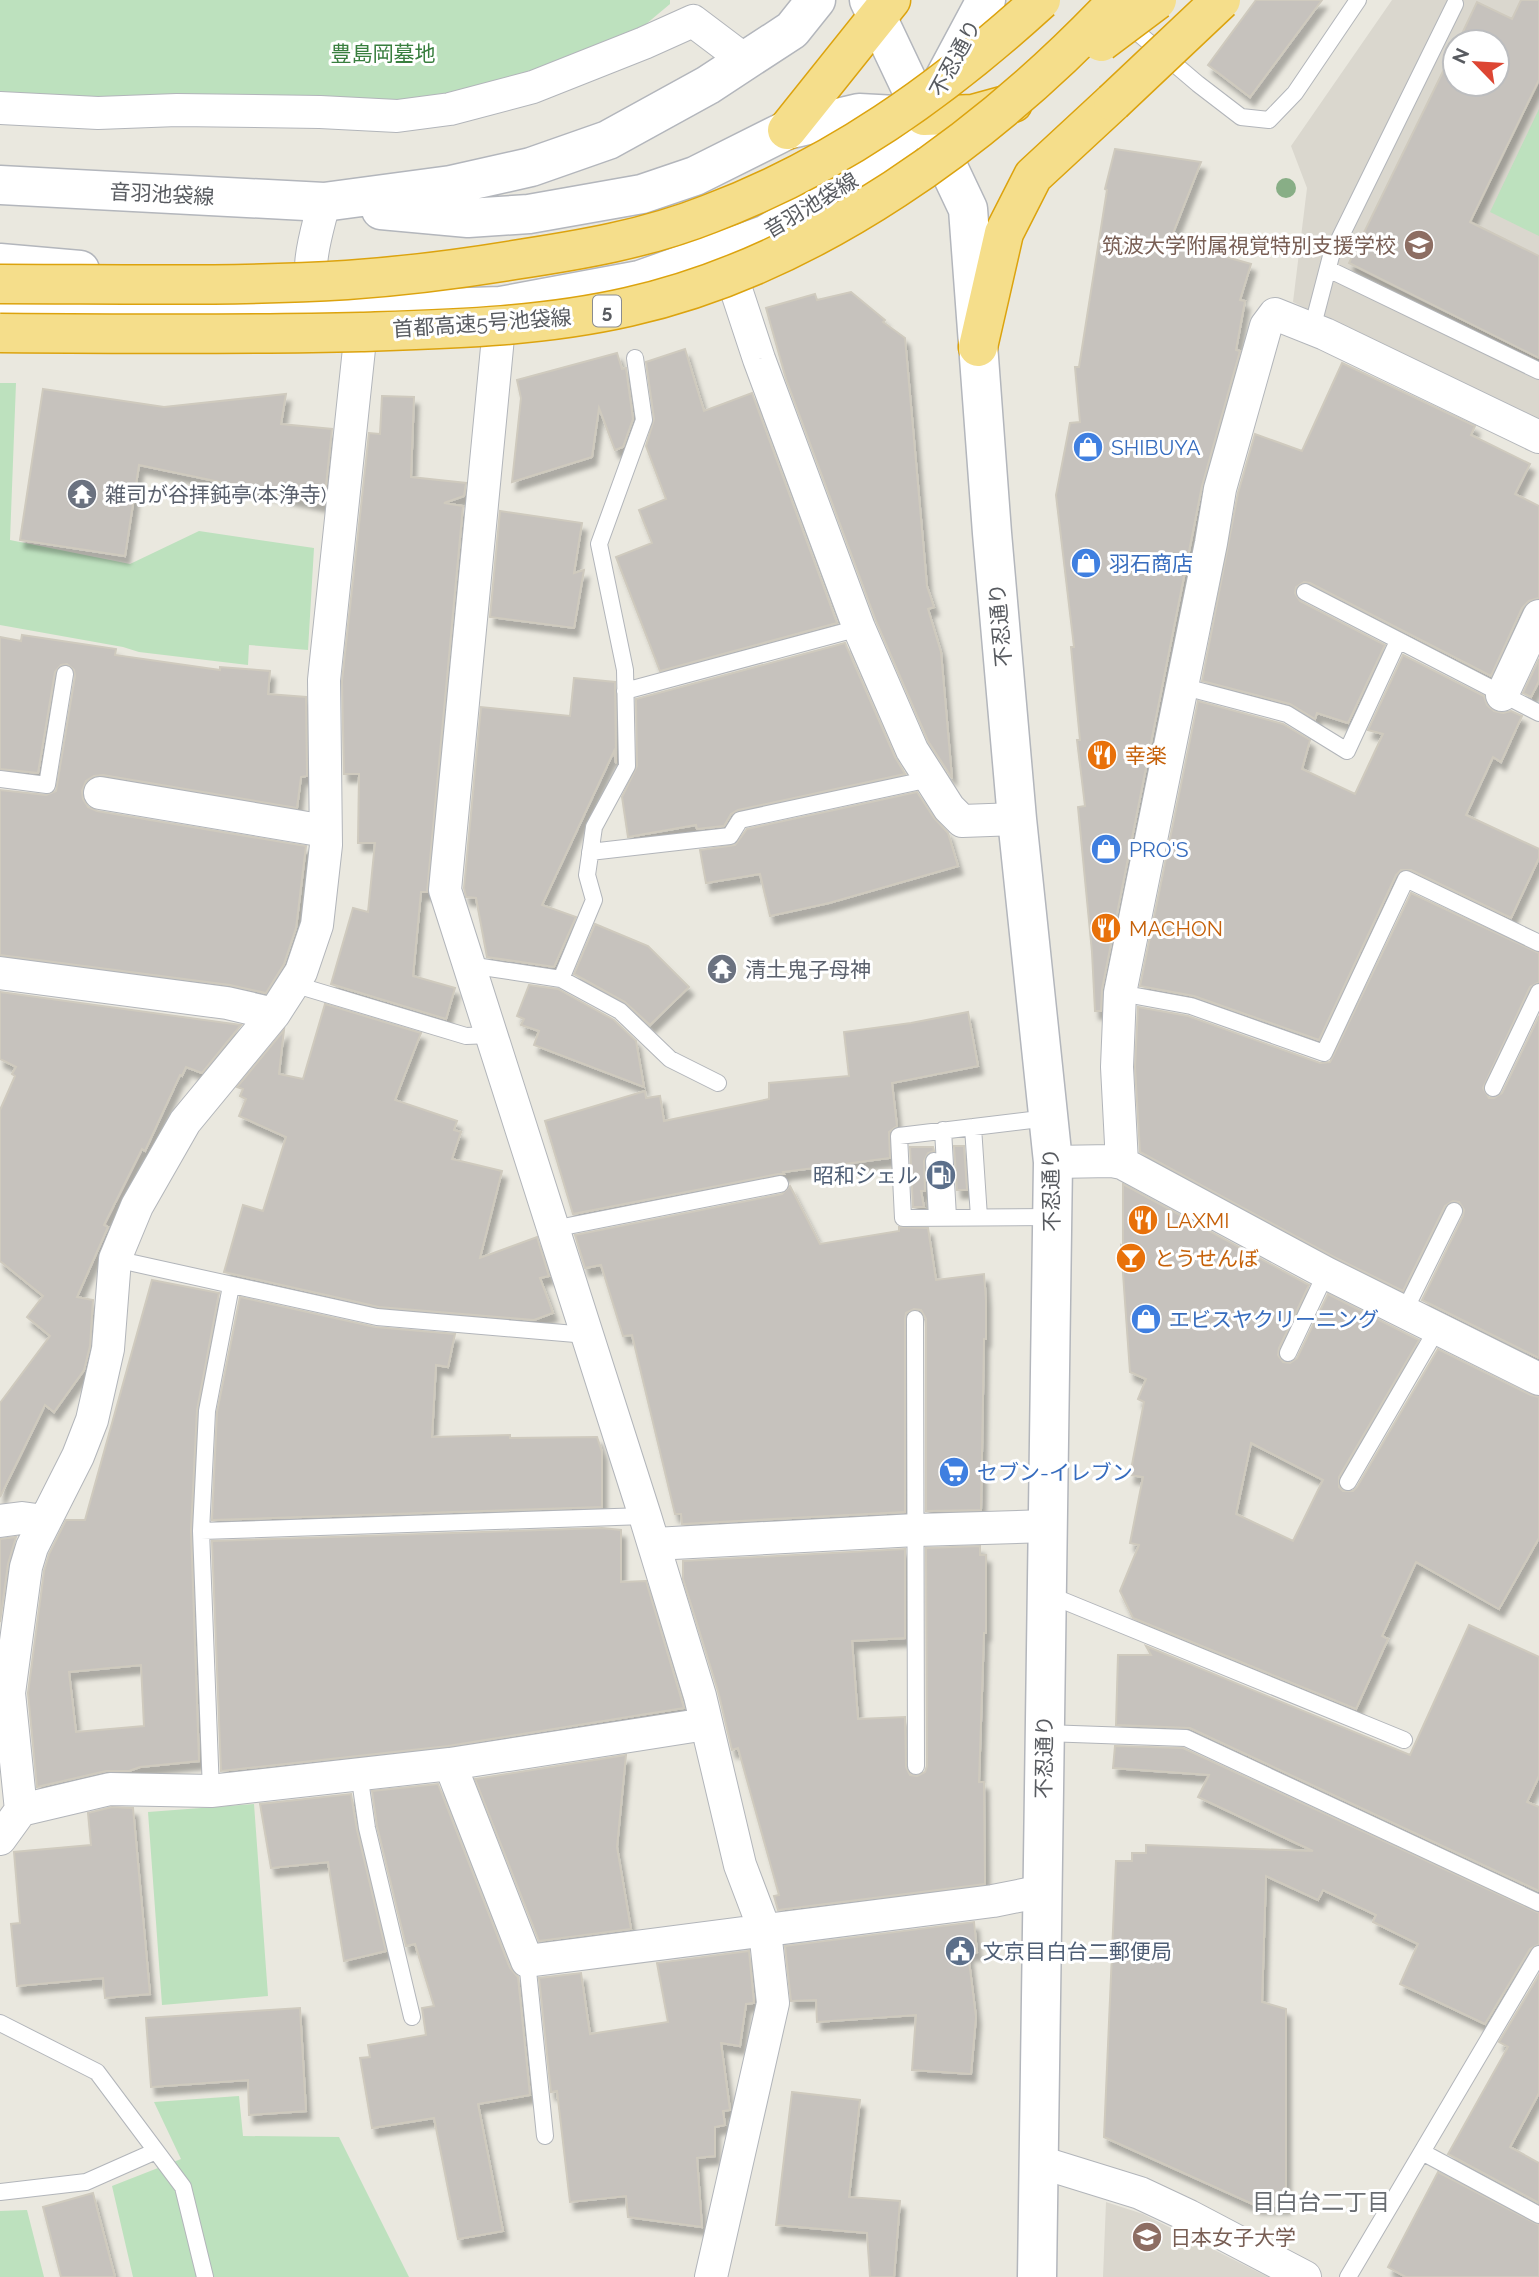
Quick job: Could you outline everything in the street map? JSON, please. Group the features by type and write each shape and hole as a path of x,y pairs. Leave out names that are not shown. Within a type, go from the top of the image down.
{"highway":[{"path":"0,284 215,285 348,280 466,268 588,249 649,234 733,204 843,150 911,108 985,51 1041,0"},
{"path":"923,116 973,114 1021,101 1110,17 1157,0"},
{"path":"978,347 1004,233 1033,176 1221,0"},
{"path":"786,130 879,6"},
{"name":"首都高速5号池袋線","path":"0,333 208,334 488,327 584,315 629,307 675,294 717,281 771,258 877,200 953,148 1038,80 1110,17"}],"main road":[{"name":"音羽池袋線","path":"324,202 451,185 531,167 608,140 746,61 792,30 816,0"},
{"name":"不忍通り","path":"923,116 986,0"},
{"name":"不忍通り","path":"879,6 923,116 968,209 1017,819 1053,1162 1037,2277"},
{"name":"音羽池袋線","path":"0,185 324,202 468,218 529,214 642,194 695,176 786,130 859,113 923,116"},
{"name":"音羽池袋線","path":"0,312 340,312 501,306 640,280 765,235 857,180 923,116"},
{"name":"音羽池袋線","path":"0,263 93,272 340,312"}],"street":[{"path":"0,108 98,113 177,110 397,116 450,109 533,87 693,21 746,61"},
{"path":"21,1810 9,1693 26,1567 32,1547 78,1456 92,1420 108,1349 115,1259 137,1206 185,1122 274,1014 300,972 317,925 325,831 324,680 340,312 321,303 313,291 310,276 312,254 324,202"},
{"path":"723,250 759,359 859,628 912,750 949,808 962,821 1017,819"},
{"path":"501,306 445,890 649,1530 706,1724 740,1865 765,1931 773,2003 711,2277"},
{"path":"1122,1163 1117,1067 1120,993 1220,489 1266,326 1275,314 1312,329 1539,437"},
{"path":"1502,695 1539,616"},
{"path":"100,793 325,831"},
{"path":"0,973 228,1003 274,1014"},
{"path":"1053,1162 1122,1163 1326,1273 1539,1379"},
{"path":"0,1521 22,1518 44,1521"},
{"path":"649,1530 916,1530 1047,1526"},
{"path":"0,1839 21,1810 110,1789 211,1791 450,1764 706,1724"},
{"path":"450,1764 527,1961 993,1901 1042,1891"},
{"path":"1040,2162 1140,2193 1305,2277"}],"lane":[{"path":"1110,17 1241,117 1269,120 1296,93 1358,0"},
{"path":"1312,329 1331,256 1455,4"},
{"path":"1328,269 1539,371"},
{"path":"561,979 594,900 587,875 594,827 627,766 625,670 599,544 644,420 635,358"},
{"path":"1305,592 1539,713"},
{"path":"625,691 859,628"},
{"path":"1181,686 1287,714 1347,751 1398,641"},
{"path":"0,779 47,785 65,674"},
{"path":"590,852 730,836 740,820 930,779"},
{"path":"1120,993 1191,1006 1324,1053 1406,879 1539,943"},
{"path":"469,965 561,979 620,1011 670,1059 718,1083"},
{"path":"293,984 466,1036 491,1035"},
{"path":"1493,1088 1539,992"},
{"path":"1048,1118 899,1136 903,1218 1053,1217"},
{"path":"973,1127 979,1217"},
{"path":"938,1131 942,1217"},
{"path":"552,1229 780,1184"},
{"path":"1404,1312 1454,1211"},
{"path":"115,1259 377,1317 587,1335"},
{"path":"1288,1353 1326,1273"},
{"path":"211,1791 201,1531 207,1410 231,1286"},
{"path":"915,1319 916,1766"},
{"path":"1348,1482 1437,1329"},
{"path":"201,1531 649,1530"},
{"path":"1046,1593 1404,1740"},
{"path":"1045,1733 1186,1738 1539,1903"},
{"path":"359,1773 367,1828 412,2017"},
{"path":"1348,2277 1539,1954"},
{"path":"527,1961 545,2136"},
{"path":"0,2023 97,2072 183,2188 205,2277"},
{"path":"0,2192 86,2182 156,2151"},
{"path":"1422,2152 1539,2215"}],"shaded area":[{"name":"筑波大学附属視覚特別支援学校","path":"1392,0 1539,0 1539,423 1293,302 1307,188 1291,146"},
{"name":"日本女子大学","path":"1106,2202 1143,2214 1268,2277 1103,2277"}],"green space":[{"name":"豊島岡墓地","path":"0,0 670,0 670,4 621,45 512,85 402,107 0,93"},
{"path":"1539,109 1539,236 1490,212"},
{"path":"0,383 16,383 10,540 130,564 199,531 314,548 308,650 249,645 248,665 139,652 0,625"},
{"path":"254,1804 268,1996 162,2005 148,1812"},
{"path":"239,2096 243,2136 339,2137 409,2277 133,2277 112,2186 181,2159 154,2102"},
{"path":"27,2210 44,2277 0,2277 0,2211"}],"building":[{"path":"1256,0 1322,0 1250,97 1208,65"},
{"path":"1521,0 1539,0 1539,80 1470,222 1539,256 1539,358 1349,263 1441,76 1441,98 1511,98 1511,28 1465,28 1477,2 1512,19"},
{"path":"1115,149 1201,162 1170,241 1251,264 1240,300 1245,301 1236,350 1240,351 1202,486 1102,989 1101,1011 1095,1011 1078,807 1085,806 1077,740 1080,740 1071,647 1074,647 1056,495 1070,423 1080,422 1075,367 1079,367 1107,190 1105,189"},
{"path":"851,292 905,338 927,586 934,607 928,609 941,652 952,778 928,741 876,621 786,379 766,308 815,294 817,300"},
{"path":"685,349 704,411 752,393 837,623 660,671 616,557 652,543 639,510 666,499 646,446 654,419 646,362"},
{"path":"617,353 622,369 626,368 633,419 623,447 615,450 599,408 592,457 512,482 521,398 517,380"},
{"path":"1342,363 1475,426 1471,435 1530,464 1515,494 1539,506 1539,598 1529,601 1522,608 1491,676 1310,583 1304,582 1296,587 1295,593 1300,601 1385,645 1348,723 1317,713 1315,719 1290,704 1202,681 1238,493 1255,434 1302,451"},
{"path":"43,389 164,407 286,394 281,424 332,429 324,504 139,465 125,556 20,540"},
{"path":"382,396 414,397 411,477 466,483 464,496 444,503 463,506 427,892 421,892 413,976 455,988 446,1019 331,984 353,908 368,912 375,843 358,843 359,774 344,774 342,681 369,433 380,434"},
{"path":"500,511 582,523 574,573 584,570 574,628 490,617"},
{"path":"22,635 116,649 115,655 220,670 220,667 270,671 268,694 306,697 307,776 301,777 297,808 103,775 86,781 82,791 88,807 97,811 306,846 296,928 284,964 266,993 230,985 0,955 0,790 46,795 56,791 75,676 74,670 67,664 61,665 55,672 38,773 0,769 0,637 21,641"},
{"path":"845,643 905,774 738,810 731,814 724,826 697,829 696,825 628,837 622,797 637,766 636,699"},
{"path":"1403,655 1484,696 1487,705 1494,711 1511,711 1522,716 1501,762 1493,757 1466,815 1539,849 1539,858 1511,918 1411,870 1401,870 1396,875 1319,1040 1194,996 1140,986 1198,701 1283,724 1310,740 1302,769 1355,794 1383,734 1368,730"},
{"path":"1539,659 1539,681 1531,697 1523,693"},
{"path":"574,678 615,682 616,763 614,751 542,905 576,917 554,967 487,957 476,898 466,897 464,888 481,707 570,716"},
{"path":"917,792 934,818 948,833 958,866 829,903 770,916 760,874 706,883 700,850 735,845 747,829"},
{"path":"1411,893 1539,953 1539,982 1530,987 1483,1088 1489,1098 1502,1093 1539,1016 1539,1358 1422,1300 1463,1216 1464,1210 1459,1202 1453,1201 1445,1206 1403,1291 1334,1257 1140,1152 1135,1067 1138,1007 1188,1016 1320,1063 1330,1062"},
{"path":"595,924 648,946 689,987 650,1025 625,1002 574,974"},
{"path":"529,985 558,989 614,1020 636,1041 644,1087 534,1045 539,1031 521,1025 524,1019 517,1016"},
{"path":"0,992 241,1025 202,1073 186,1067 145,1151 142,1149 104,1225 108,1227 77,1297 93,1300 90,1346 84,1370 54,1412 45,1405 0,1497 0,1403 50,1336 27,1317 43,1296 0,1261 0,1110 15,1076 12,1074 16,1067 0,1059"},
{"path":"325,1004 421,1033 395,1100 457,1121 454,1130 461,1132 452,1159 502,1171 480,1258 537,1237 549,1276 540,1278 553,1313 534,1320 379,1307 224,1272 243,1205 263,1211 286,1137 239,1116 246,1099 240,1096 243,1089 237,1087 284,1030 279,1074 303,1079"},
{"path":"968,1012 978,1066 892,1083 897,1126 889,1132 890,1158 783,1172 784,1174 573,1214 545,1121 645,1091 646,1098 660,1096 664,1121 769,1099 769,1083 849,1076 844,1032"},
{"path":"954,1146 964,1146 967,1190 957,1190"},
{"path":"910,1147 933,1147 934,1151 928,1153 924,1161 925,1191 921,1191 924,1207 913,1207"},
{"path":"1123,1184 1309,1285 1279,1348 1278,1355 1283,1362 1290,1363 1297,1358 1328,1294 1419,1340 1339,1477 1339,1487 1343,1491 1353,1491 1357,1487 1438,1349 1539,1397 1539,1538 1499,1609 1416,1562 1382,1636 1388,1639 1356,1709 1133,1618 1120,1591 1139,1545 1130,1543 1143,1477 1130,1475 1144,1402 1138,1399 1146,1379 1130,1372 1121,1245 1123,1246","holes":["1251,1443 1323,1480 1293,1541 1236,1514"]},
{"path":"790,1186 820,1244 899,1231 899,1227 928,1228 936,1280 984,1274 986,1339 981,1510 926,1511 926,1319 921,1310 914,1309 906,1313 905,1319 905,1512 682,1524 681,1514 675,1514 632,1335 623,1336 601,1265 585,1268 575,1235 782,1194"},
{"path":"152,1280 219,1293 197,1410 191,1530 199,1761 140,1767 129,1771 106,1771 37,1787 28,1693 44,1571 49,1554 66,1520 85,1520","holes":["141,1665 144,1726 76,1732 69,1672"]},
{"path":"240,1297 375,1327 455,1334 448,1367 436,1365 432,1437 597,1437 602,1452 602,1507 212,1520 217,1412"},
{"path":"602,1528 621,1530 621,1582 646,1581 684,1708 448,1746 221,1771 212,1541"},
{"path":"16,1537 8,1564 0,1622 0,1539"},
{"path":"980,1546 980,1555 986,1555 986,1633 979,1782 984,1782 985,1884 778,1910 774,1896 779,1895 738,1748 732,1750 718,1691 683,1579 683,1561 905,1549 905,1638 852,1641 858,1719 905,1717 906,1767 910,1775 917,1776 925,1772 927,1766 926,1548"},
{"path":"1469,1625 1539,1657 1539,1776 1527,1802 1539,1807 1539,1891 1190,1728 1116,1725 1118,1655 1151,1655 1146,1646 1410,1755"},
{"path":"1115,1746 1183,1748 1539,1913 1539,1944 1530,1949 1485,2024 1400,1984 1418,1944 1373,1922 1376,1915 1323,1890 1318,1900 1266,1876 1262,2002 1286,2009 1286,2206 1257,2206 1104,2137 1116,1861 1132,1861 1132,1853 1146,1853 1146,1845 1313,1851 1198,1797 1209,1775 1113,1768"},
{"path":"626,1755 617,1847 631,1929 539,1941 475,1779"},
{"path":"438,1784 510,1968 518,1977 530,2095 478,2104 503,2231 458,2239 434,2118 372,2128 360,2058 370,2057 368,2045 426,2035 422,2008 434,2006 415,1944 406,1946 377,1826 372,1791"},
{"path":"351,1794 386,1951 344,1961 328,1862 271,1868 260,1804"},
{"path":"112,1807 133,1808 150,1994 105,1998 103,1978 17,1986 11,1924 20,1923 14,1852 91,1845 88,1813"},
{"path":"974,1922 977,1952 968,1953 976,2017 971,2074 912,2070 916,2015 817,2022 816,2000 791,2001 785,1946"},
{"path":"749,1951 754,2003 746,2004 740,2046 721,2043 730,2110 723,2111 725,2125 715,2127 715,2156 697,2158 702,2227 628,2217 626,2196 570,2202 557,2091 551,2092 539,1978 581,1973 590,2034 668,2022 657,1963"},
{"path":"1539,1975 1539,2093 1510,2147 1539,2163 1539,2203 1448,2154 1508,2047 1499,2042"},
{"path":"300,2008 306,2111 249,2115 248,2080 151,2087 146,2018"},
{"path":"792,2092 860,2100 849,2197 900,2201 894,2277 870,2277 867,2233 776,2225"},
{"path":"1438,2172 1539,2225 1539,2277 1406,2277 1388,2267"},
{"path":"93,2193 115,2277 61,2277 43,2207"}],"place":[{"name":"筑波大学附属視覚特別支援学校","path":"1419,245"},
{"name":"SHIBUYA","path":"1088,447"},
{"name":"雑司が谷拝鈍亭(本浄寺)","path":"82,494"},
{"name":"羽石商店","path":"1086,563"},
{"name":"幸楽","path":"1102,755"},
{"name":"PRO'S","path":"1106,849"},
{"name":"MACHON","path":"1106,928"},
{"name":"清土鬼子母神","path":"722,969"},
{"name":"昭和シェル","path":"941,1175"},
{"name":"LAXMI","path":"1143,1220"},
{"name":"とうせんぼ","path":"1131,1258"},
{"name":"エビスヤクリーニング","path":"1146,1319"},
{"name":"セブン-イレブン","path":"954,1472"},
{"name":"文京目白台二郵便局","path":"960,1951"},
{"name":"日本女子大学","path":"1147,2237"}],"district":[{"name":"目白台二丁目","path":"1321,2201"}]}
